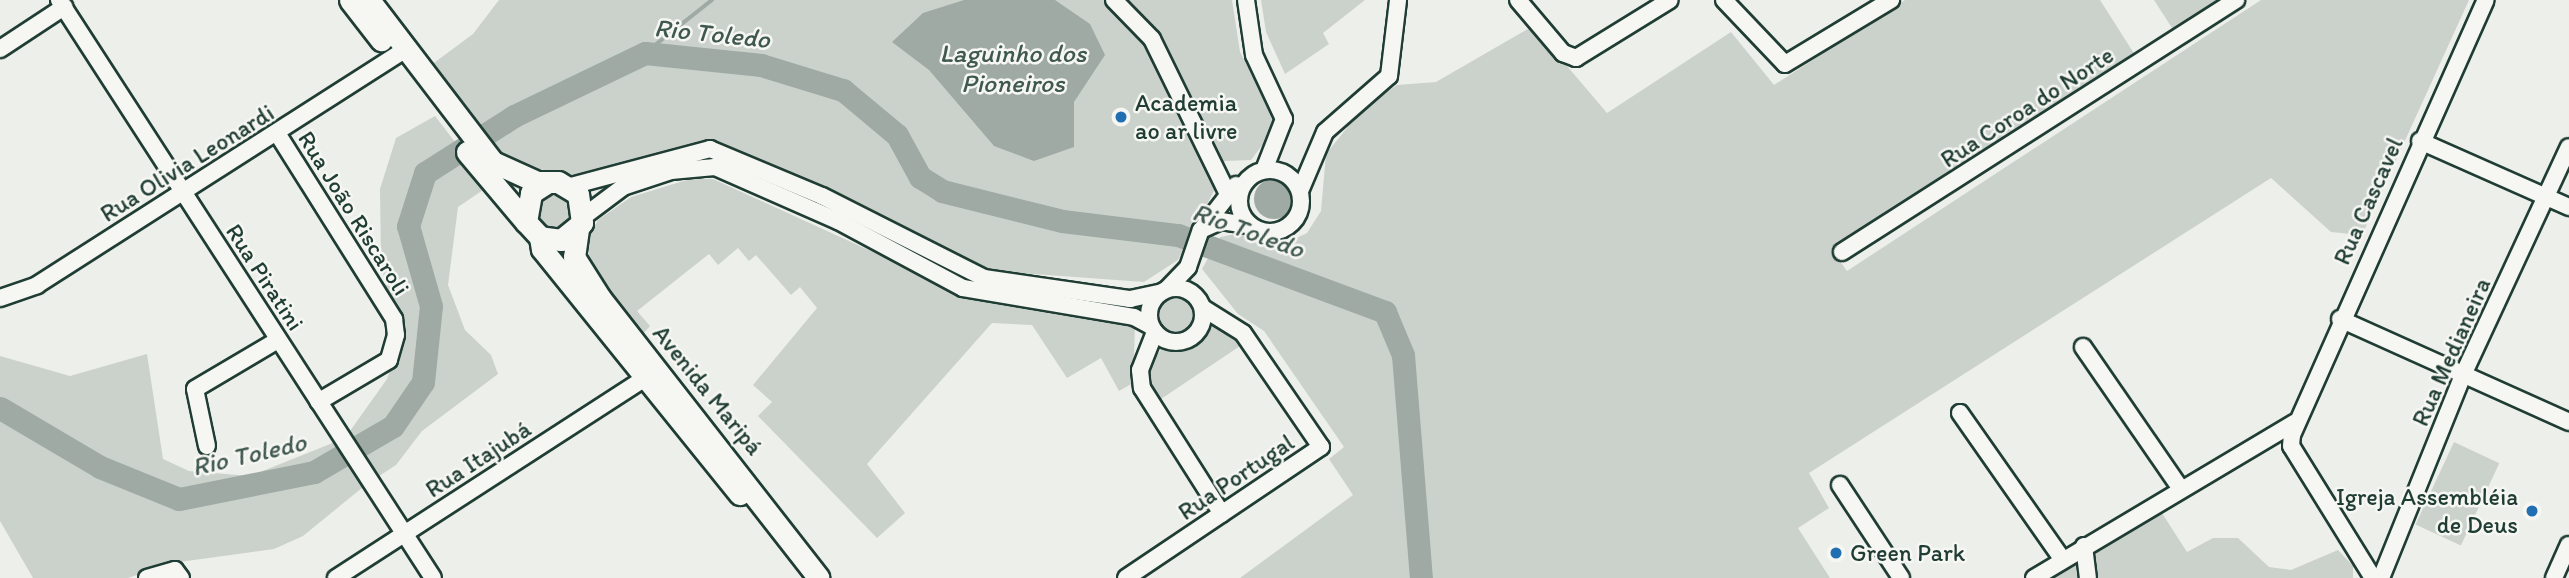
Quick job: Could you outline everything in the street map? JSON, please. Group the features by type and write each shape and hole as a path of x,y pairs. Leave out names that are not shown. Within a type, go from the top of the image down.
{"main road":[{"name":"Avenida Maripá","path":"351,0 400,53 533,229 542,249 802,578"},
{"name":"Avenida Maripá","path":"369,0 400,53"},
{"path":"486,166 571,186 581,223 561,240 533,229 531,193 548,182"},
{"name":"Avenida Maripá","path":"581,223 574,257 600,298 819,578"}],"street":[{"path":"1114,0 1152,39 1210,154 1245,180 1282,172 1300,191"},
{"path":"581,223 623,187 671,171 715,167 832,218 963,288 1134,317 1173,342 1190,339 1201,326 1203,308 1193,293 1191,260 1201,231 1245,180 1284,119 1254,55 1246,0"},
{"path":"1201,231 1222,221 1251,226 1270,233 1289,227 1300,211 1300,191 1335,121 1389,76 1398,0"},
{"path":"1518,0 1563,53 1576,58 1670,0"},
{"path":"1724,0 1780,62 1790,63 1891,0"},
{"name":"Rua Coroa do Norte","path":"1842,252 2236,0"},
{"name":"Rua Cascavel","path":"2373,578 2291,446 2294,423 2486,0"},
{"path":"0,49 61,4"},
{"name":"Rua Piratini","path":"61,4 433,578"},
{"name":"Rua Olivia Leonardi","path":"0,298 37,285 400,53"},
{"name":"Rua João Riscaroli","path":"277,133 394,319 396,335 389,360 318,402"},
{"path":"2420,141 2569,207"},
{"name":"Rua Medianeira","path":"2381,578 2463,375 2569,147"},
{"path":"571,186 710,149 822,196 984,278 1130,299 1164,290 1193,293"},
{"path":"1245,180 1239,202 1251,226"},
{"path":"1191,260 1149,308 1153,329 1140,370 1142,388 1222,514"},
{"name":"Rua Portugal","path":"1126,578 1321,445 1243,333 1203,308"},
{"path":"2340,319 2569,422"},
{"path":"207,446 195,389 278,340"},
{"path":"2083,347 2179,486"},
{"name":"Rua Itajubá","path":"336,578 645,378"},
{"path":"1960,412 2063,560"},
{"path":"2034,578 2179,486 2294,423"},
{"path":"1840,485 1901,578"},
{"path":"2554,578 2569,545"},
{"path":"2084,547 2088,578"},
{"path":"147,578 178,574"}],"shaded area":[{"path":"499,0 1232,0 1240,52 1269,107 1274,130 1251,160 1225,161 1211,176 1216,187 1178,260 1144,282 991,271 717,145 582,176 493,162 423,71 473,34"},
{"path":"1261,0 1365,0 1323,33 1329,44 1285,74 1266,32"},
{"path":"1905,0 2100,0 2135,55 1832,250 1847,271 2261,0 2469,0 2362,235 2331,232 2271,178 1809,473 1829,508 1798,528 1830,578 1240,578 1353,495 1329,459 1344,447 1264,331 1238,314 1202,269 1220,237 1241,233 1284,244 1307,233 1321,211 1326,154 1363,108 1397,85 1436,82 1533,26 1607,113 1731,32 1774,85"},
{"path":"2154,0 2223,0 2174,31"},
{"path":"435,116 489,186 458,207 448,285 465,330 491,355 498,374 422,431 396,465 373,480 345,438 387,379 397,350 381,261 380,189 396,138"},
{"path":"690,179 713,179 976,299 1135,325 1133,383 1119,391 1101,358 1067,378 1032,325 992,323 867,464 905,513 877,538 758,416 772,402 753,385 817,308 800,287 791,295 756,255 749,261 738,248 718,265 709,254 637,311 650,326 643,334 593,272 586,241 598,220 631,197"},
{"path":"549,188 578,205 566,229 545,229 535,218 535,203"},
{"path":"1178,290 1194,296 1200,312 1194,328 1178,334 1162,328 1156,312 1162,296"},
{"path":"1213,317 1246,342 1161,399 1151,385 1150,363 1161,350 1197,339"},
{"path":"147,354 163,459 189,471 250,476 340,440 368,483 303,536 274,549 172,563 128,578 33,578 0,521 0,356 70,376"},
{"path":"2454,442 2499,463 2461,546 2416,524"},
{"path":"2160,510 2187,552 2213,538 2238,538 2269,567 2291,570 2338,550 2353,566 2353,578 2053,578"}],"water":[{"name":"Laguinho dos Pioneiros","path":"964,0 1055,0 1090,24 1105,55 1074,102 1074,147 1034,161 994,146 929,70 892,42 923,13"},
{"path":"1274,179 1282,180 1288,185 1293,191 1293,207 1288,213 1282,218 1274,219 1266,218 1260,213 1255,207 1254,199 1255,191 1260,185 1266,180"}],"waterway":[{"path":"645,53 712,0"},
{"name":"Rio Toledo","path":"0,408 100,467 179,499 314,472 393,426 423,382 431,306 408,226 425,173 514,116 645,53 761,65 843,90 897,135 920,177 942,191 1062,221 1178,235 1385,312 1403,355 1421,578"}],"place":[{"name":"Academia ao ar livre","path":"1121,117"},
{"name":"Igreja Assembléia de Deus","path":"2532,511"},
{"name":"Green Park","path":"1836,553"}]}
